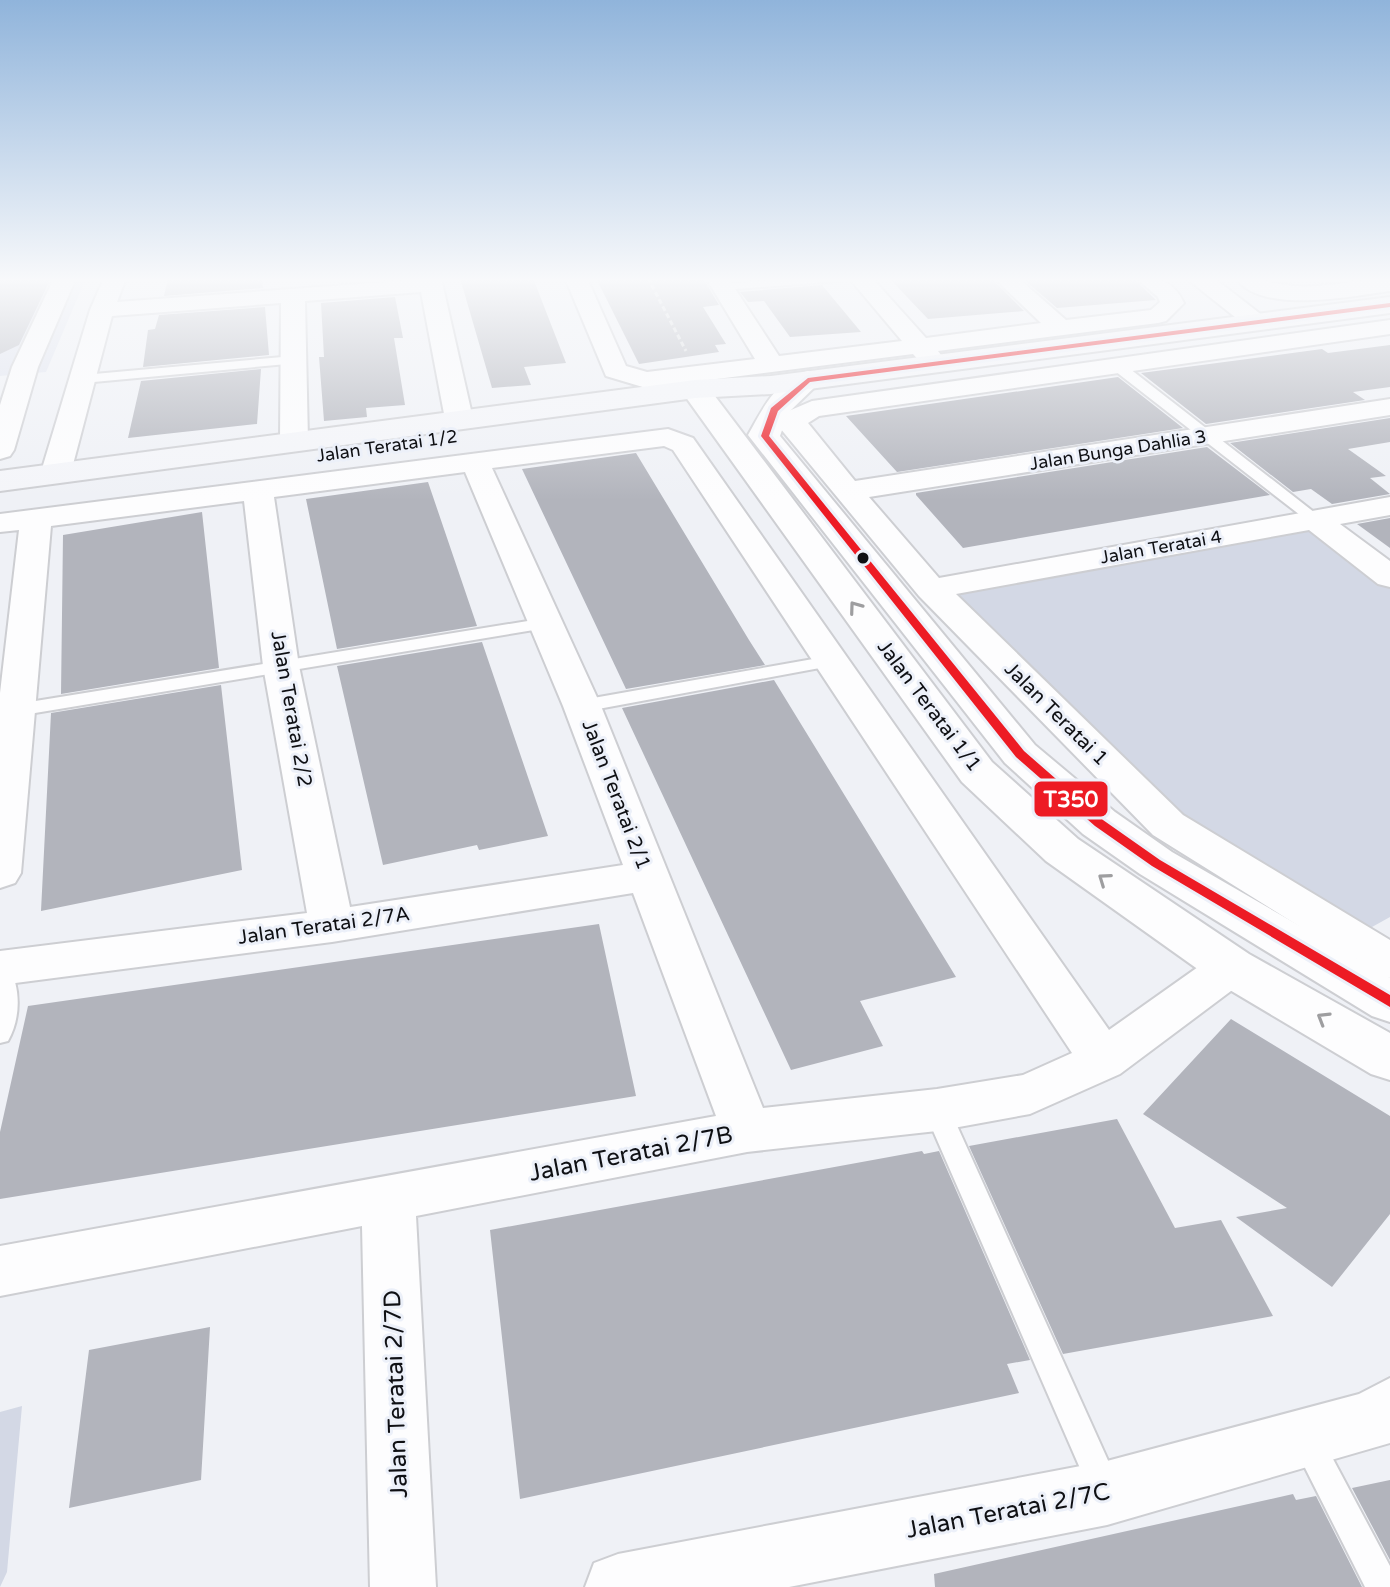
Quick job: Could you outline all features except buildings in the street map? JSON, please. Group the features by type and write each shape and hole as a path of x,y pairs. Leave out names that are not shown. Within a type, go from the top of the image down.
{"main road":[{"name":"Jalan Teratai 1/2","path":"0,498 711,390 771,375 810,394 926,354 947,352"},
{"name":"Jalan Teratai 1/2","path":"0,481 459,419 711,390"}],"street":[{"path":"56,472 90,352"},
{"path":"294,352 294,441"},
{"path":"445,352 459,419"},
{"name":"Jalan Teratai 1/2","path":"607,352 615,371 646,380 711,390 771,375 937,352"},
{"path":"758,352 771,375"},
{"name":"Jalan Teratai 1/2","path":"810,394 1120,368 1225,352"},
{"path":"0,450 12,368"},
{"name":"Jalan Teratai 1/1","path":"711,390 765,436 1020,754 1099,823 1156,863 1390,1002"},
{"name":"Jalan Teratai 1/1","path":"711,390 977,772 1062,850 1231,967 1390,1059"},
{"path":"765,436 767,417 774,407 810,394"},
{"name":"Jalan Teratai 1","path":"810,394 794,419 794,428 931,589 1168,825 1382,948"},
{"name":"Jalan Bunga Dahlia 3","path":"847,491 1390,407"},
{"name":"Jalan Teratai 1/2","path":"18,521 668,437 683,444 830,661"},
{"name":"Jalan Teratai 2/1","path":"475,462 582,706 747,1131"},
{"name":"Jalan Teratai 2/2","path":"258,490 281,666 332,926"},
{"name":"Jalan Teratai 4","path":"931,589 1390,506"},
{"path":"1314,519 1390,577"},
{"path":"0,873 17,710 18,521"},
{"path":"830,661 1103,1060"},
{"name":"Jalan Teratai 2/7A","path":"0,970 332,926 647,876"},
{"name":"Jalan Teratai 2/7B","path":"0,1271 388,1201 747,1131 937,1110 1030,1094 1103,1060 1231,967"},
{"name":"Jalan Teratai 2/7D","path":"388,1201 403,1587"},
{"name":"Jalan Teratai 2/7C","path":"618,1587 1107,1493 1374,1420 1390,1408"}],"lane":[{"path":"83,379 294,360"},
{"path":"1120,368 1314,519"},
{"path":"17,710 546,623"},
{"path":"582,706 830,661"},
{"path":"0,970 7,996 0,1034"},
{"path":"937,1110 1107,1493"},
{"path":"1306,1440 1383,1587"}],"path":[{"path":"690,352 711,390"}],"shaded area":[{"path":"0,352 54,352 46,372 0,376"},
{"path":"1312,527 1390,587 1390,917 1363,932 1178,820 950,593"},
{"path":"22,1406 7,1572 0,1587 0,1412"}],"transit line":[{"name":"T350","path":"1025,352 808,380 774,410 765,436 1020,754 1099,823 1156,863 1390,1002"}]}
